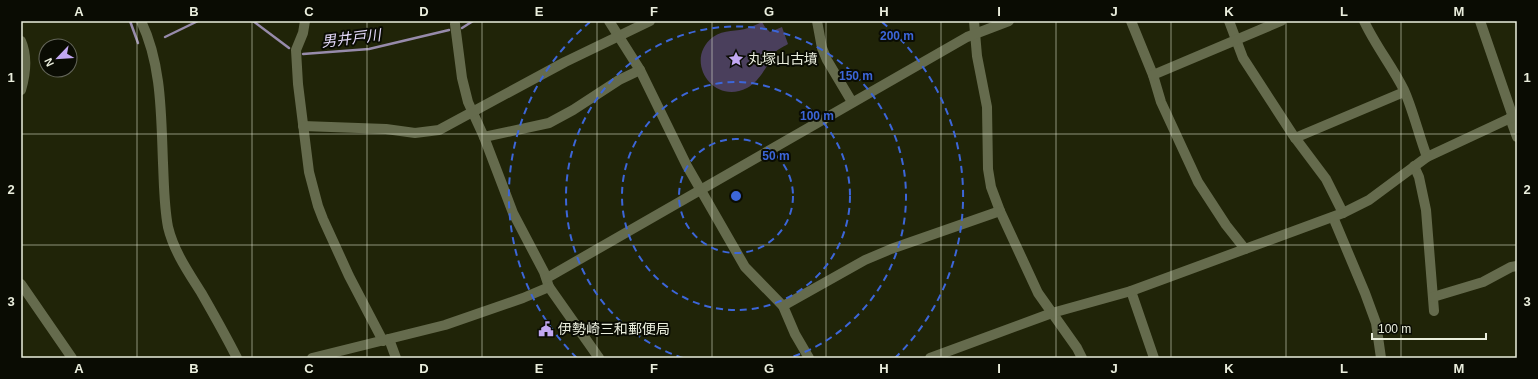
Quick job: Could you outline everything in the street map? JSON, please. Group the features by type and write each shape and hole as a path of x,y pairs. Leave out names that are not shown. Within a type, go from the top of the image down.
{"street":[{"path":"142,21 151,44 157,73 168,228 183,264 212,311 236,358"},
{"path":"305,21 303,33 296,50 309,172 318,206 339,254 396,358"},
{"path":"609,21 640,70 674,143 745,267 783,306 795,334 809,358"},
{"path":"303,126 386,129 415,133 439,130 565,62 650,21"},
{"path":"818,21 822,48 852,102"},
{"path":"974,21 977,56 988,107 989,178 1000,211 1038,293 1078,348 1082,358"},
{"path":"312,358 444,325 523,298 700,190 852,102 975,34 1009,21"},
{"path":"1131,21 1153,75 1161,102 1198,182 1226,225 1245,249"},
{"path":"1228,21 1243,58 1295,138 1326,179 1343,213"},
{"path":"1153,75 1281,21"},
{"path":"1364,21 1373,40 1392,67 1404,92 1427,157"},
{"path":"1480,21 1513,117 1517,137"},
{"path":"455,24 464,85 472,112 484,137 513,213 548,282 599,358"},
{"path":"21,41 26,60 21,90"},
{"path":"484,137 549,123 573,110 619,80 640,70"},
{"path":"1295,138 1404,92"},
{"path":"930,358 1052,313 1131,290 1343,213 1369,200 1427,157 1513,117"},
{"path":"1414,166 1419,177 1426,210 1434,311"},
{"path":"783,306 865,260 891,249 1000,211"},
{"path":"1332,217 1365,292 1376,323 1381,358"},
{"path":"1433,297 1483,282 1511,267 1517,266"},
{"path":"21,284 72,358"},
{"path":"1131,290 1154,358"}],"shaded area":[{"name":"丸塚山古墳","path":"762,22 770,32 782,27 788,44 774,53 761,75 747,88 735,92 723,91 713,86 706,78 702,68 701,57 704,47 717,34 748,28"}],"waterway":[{"name":"男井戸川","path":"130,21 138,43"},
{"name":"男井戸川","path":"165,37 198,21"},
{"name":"男井戸川","path":"253,21 289,48"},
{"name":"男井戸川","path":"462,28 473,21"},
{"name":"男井戸川","path":"303,54 369,49 449,30"}],"place":[{"name":"丸塚山古墳","path":"736,59"},
{"name":"伊勢崎三和郵便局","path":"546,329"}]}
